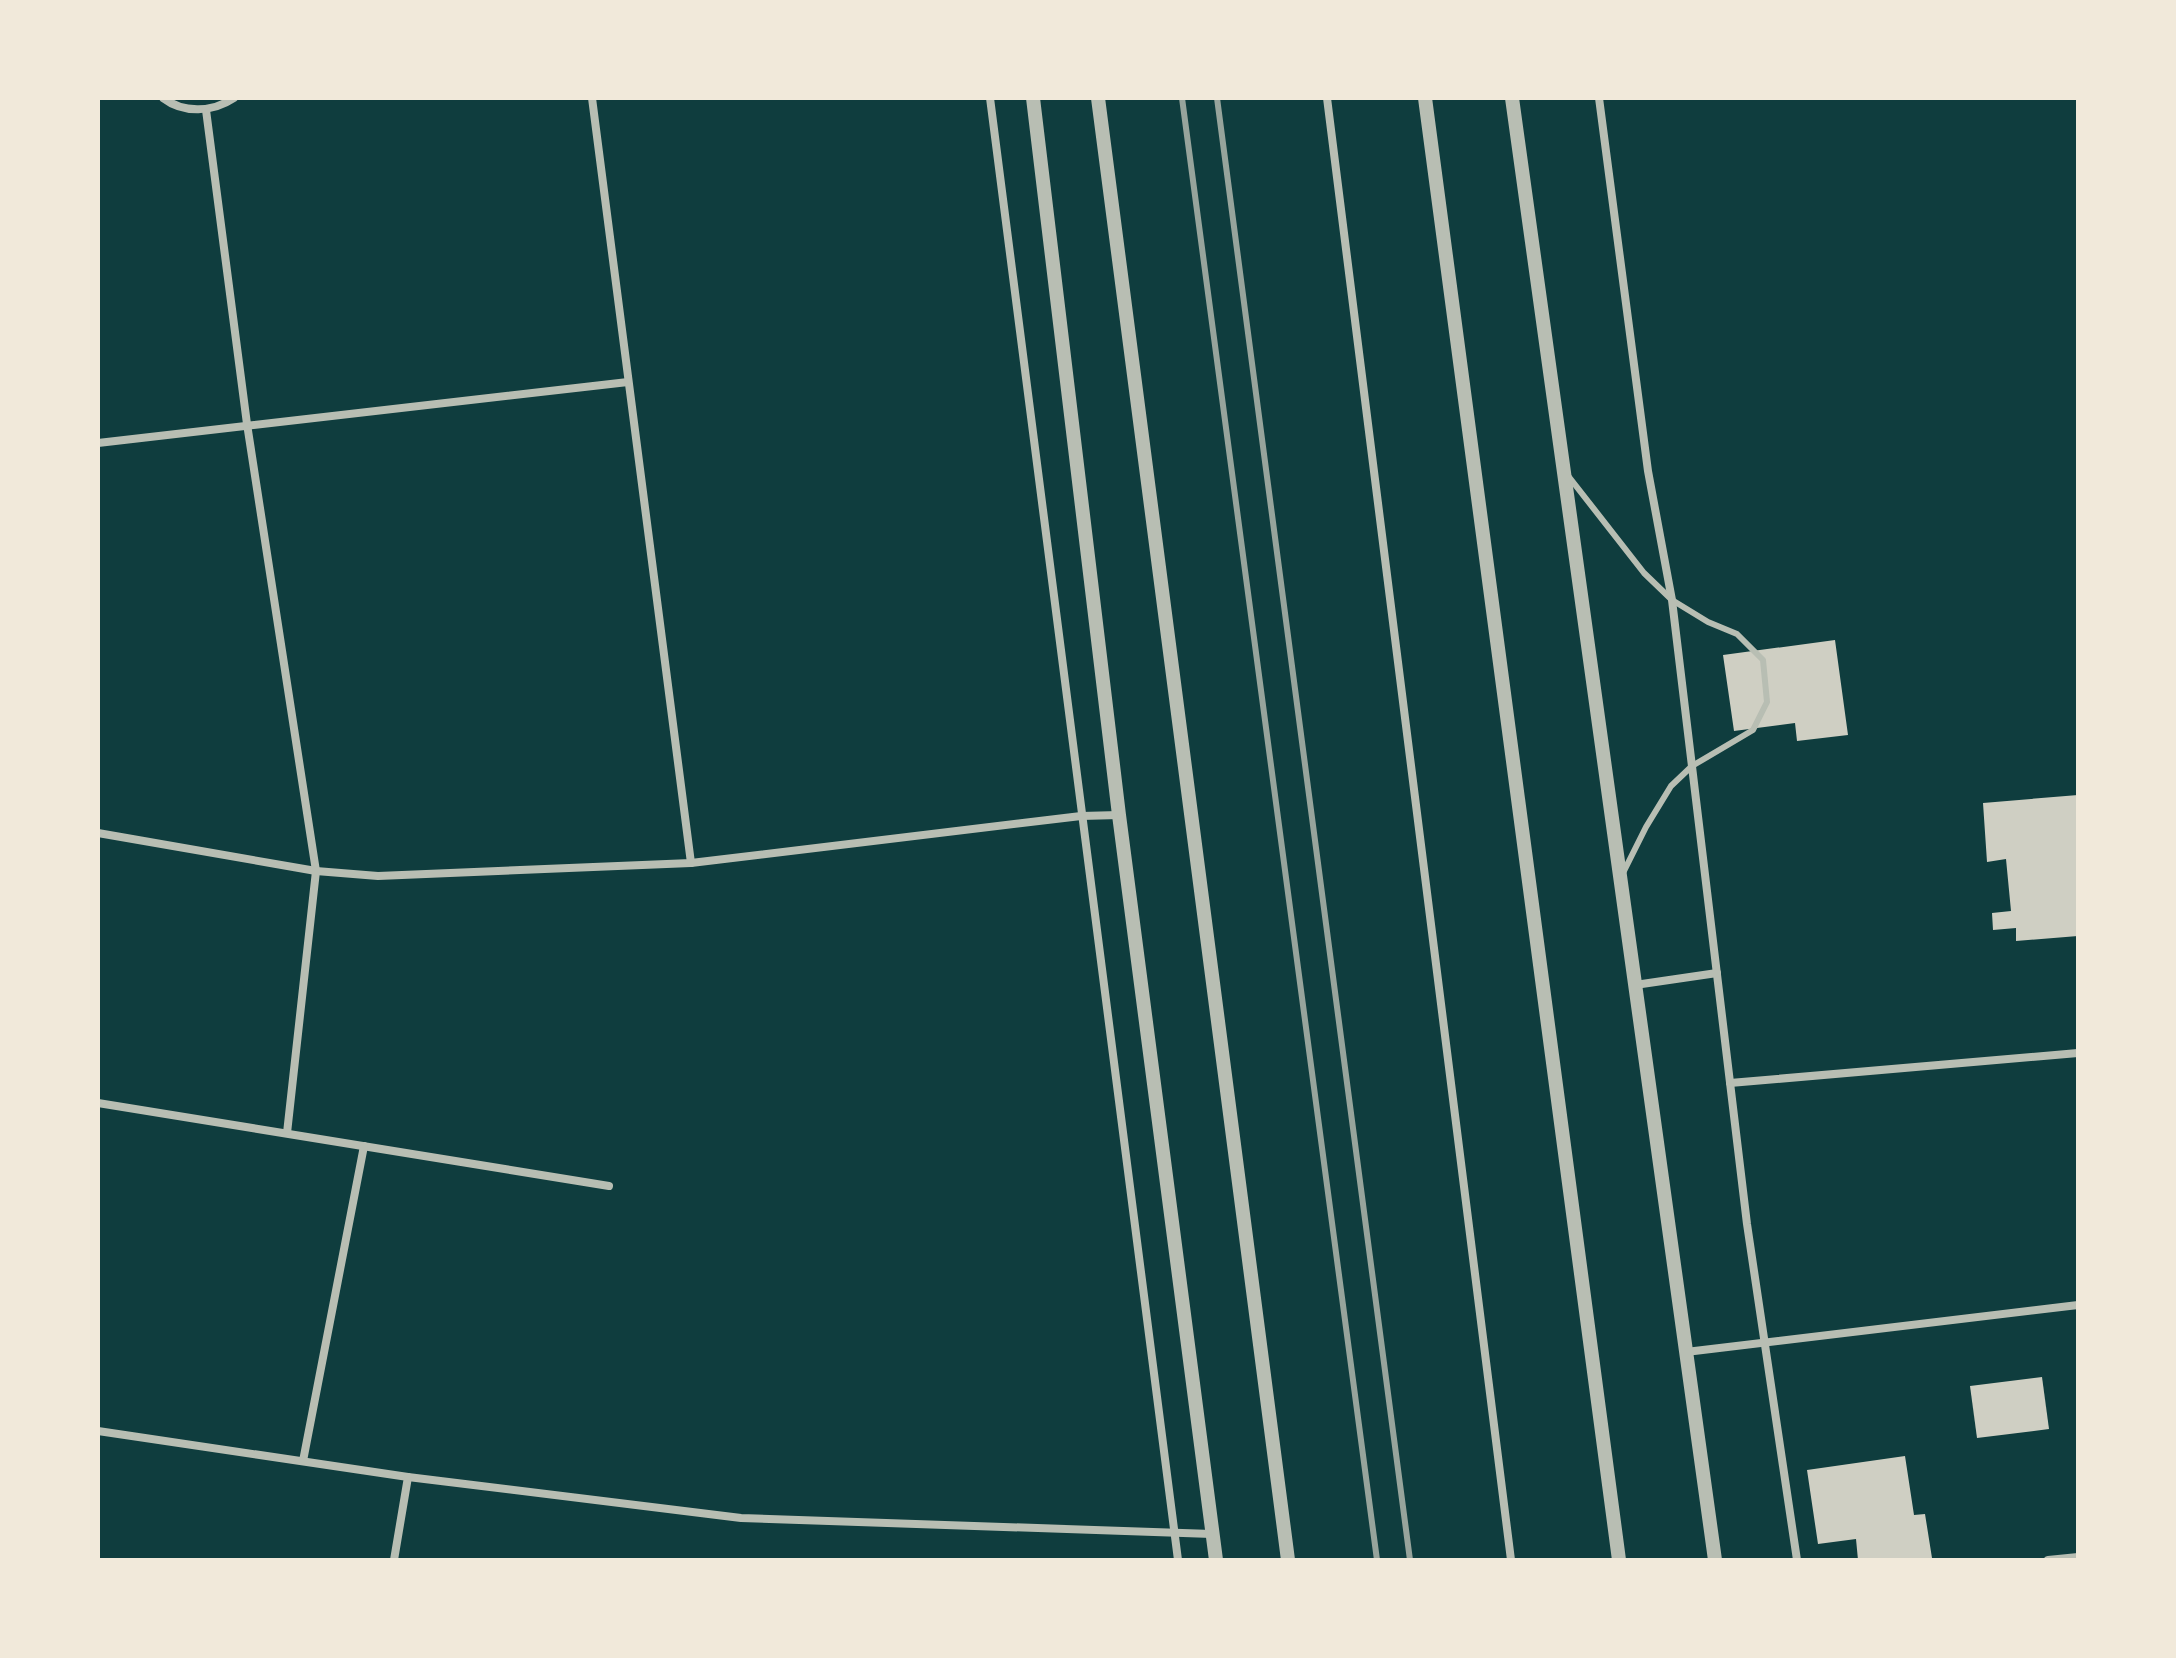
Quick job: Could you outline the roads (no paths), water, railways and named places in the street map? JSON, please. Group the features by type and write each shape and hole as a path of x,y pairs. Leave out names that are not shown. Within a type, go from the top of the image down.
{"street":[{"path":"163,98 186,108 206,110 234,98"},
{"path":"592,98 691,863"},
{"path":"990,98 1178,1560"},
{"path":"1033,98 1119,815 1216,1560"},
{"path":"1098,98 1288,1560"},
{"path":"1327,98 1511,1560"},
{"path":"1425,98 1619,1560"},
{"path":"1512,98 1715,1560"},
{"path":"1599,98 1648,471 1672,600 1747,1224 1797,1560"},
{"path":"206,110 247,424 316,871 287,1133"},
{"path":"98,443 628,382"},
{"path":"98,833 316,871 378,876 691,863 1081,816 1119,815"},
{"path":"1635,985 1717,973"},
{"path":"1730,1083 2078,1053"},
{"path":"98,1103 609,1186"},
{"path":"303,1461 364,1146"},
{"path":"1686,1352 2078,1305"},
{"path":"98,1431 408,1477 741,1518 1212,1534"},
{"path":"394,1560 408,1477"},
{"path":"2048,1560 2078,1557"}],"lane":[{"path":"1562,468 1644,573 1672,600 1708,622 1737,634 1763,660 1767,702 1753,730 1692,766 1671,786 1621,878"}],"railway":[{"path":"1182,98 1377,1560"},
{"path":"1217,98 1410,1560"}]}
